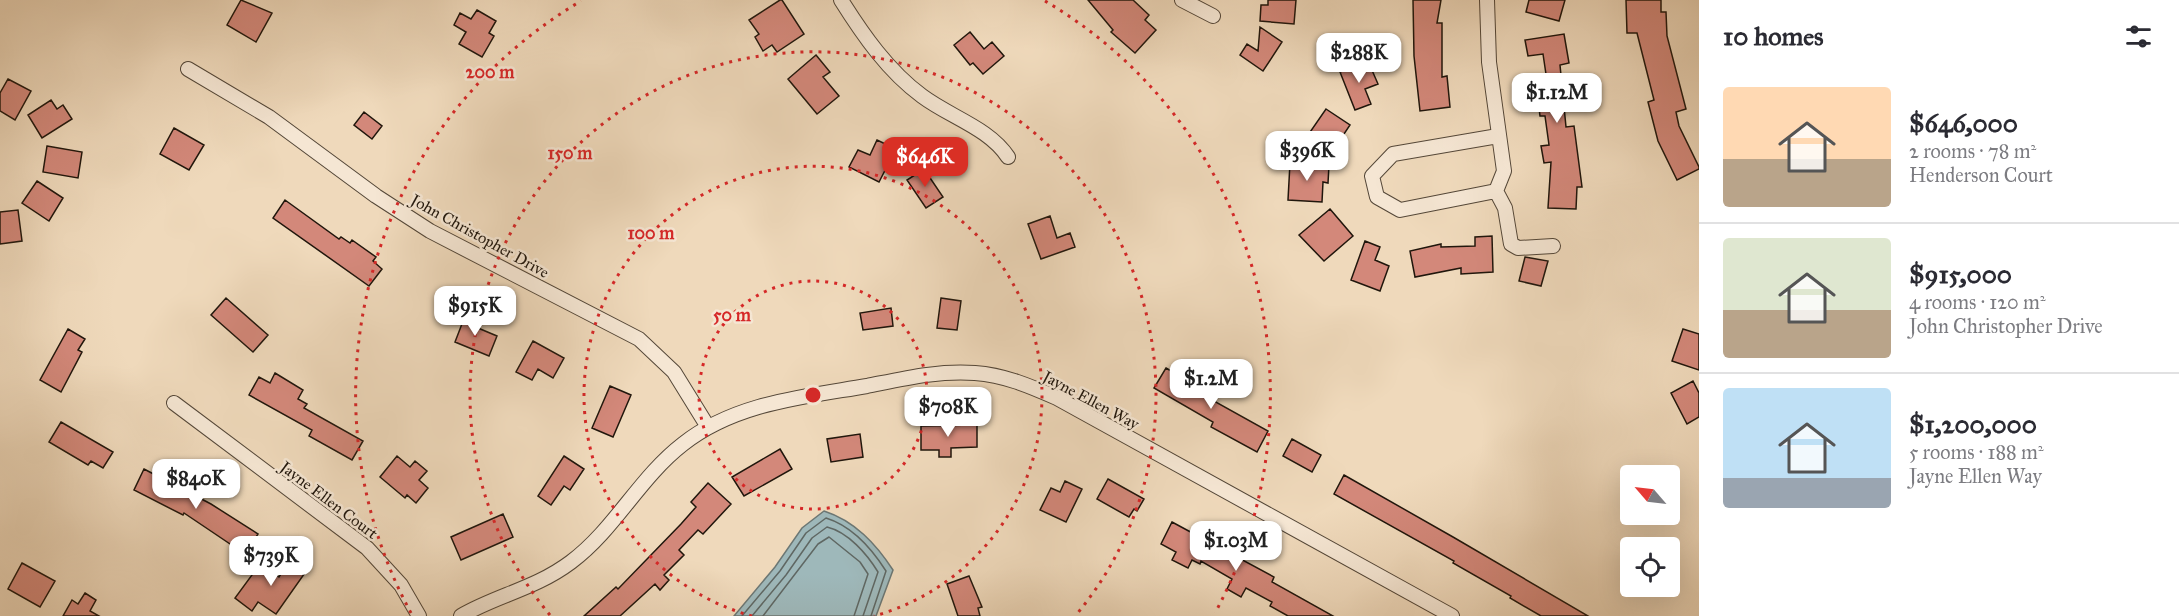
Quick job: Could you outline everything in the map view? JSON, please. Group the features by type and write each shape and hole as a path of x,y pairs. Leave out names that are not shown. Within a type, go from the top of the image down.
{"street":[{"path":"841,0 879,55 920,94 950,115 991,137 1008,158"},
{"path":"1182,0 1213,16"},
{"path":"1487,0 1489,62 1504,171 1496,191 1505,208 1512,244 1518,248 1553,246"},
{"name":"John Christopher Drive","path":"188,69 269,117 376,196 430,231 639,339 674,372 708,427"},
{"path":"1496,191 1400,210 1377,197 1372,176 1393,154 1498,136"},
{"name":"Jayne Ellen Way","path":"461,616 527,589 571,562 608,528 660,463 708,427 739,412 769,403 930,374 975,373 1019,381 1057,398 1452,616"},
{"name":"Jayne Ellen Court","path":"174,403 367,548 401,585 419,616"}],"water":[{"path":"824,511 835,515 864,534 893,570 876,616 734,616 775,567 802,528"}],"building":[{"path":"241,0 272,13 256,42 227,25"},
{"path":"780,0 804,34 777,52 772,45 763,51 755,37 759,34 749,20"},
{"path":"1088,0 1133,0 1149,15 1145,20 1156,30 1135,53 1111,32 1113,30"},
{"path":"1268,0 1296,0 1294,24 1260,21 1261,5 1268,5"},
{"path":"1413,0 1441,0 1437,23 1442,23 1442,77 1447,76 1450,107 1420,111 1414,56"},
{"path":"1529,0 1565,0 1559,21 1526,12"},
{"path":"1626,0 1661,0 1661,12 1666,12 1667,36 1686,109 1676,112 1679,126 1699,167 1677,180 1658,141 1648,102 1654,100 1637,33 1627,33"},
{"path":"477,10 496,21 489,33 494,36 482,57 459,44 466,32 454,25 460,13 471,19"},
{"path":"1260,27 1282,42 1263,71 1240,55 1247,44 1258,51"},
{"path":"970,32 984,49 992,42 1004,56 983,74 973,63 970,65 954,45"},
{"path":"1564,34 1569,63 1560,65 1566,127 1574,126 1582,187 1577,187 1576,209 1548,208 1551,162 1544,163 1541,146 1549,145 1545,116 1540,116 1536,82 1547,81 1543,54 1528,56 1525,40"},
{"path":"816,55 830,72 823,77 839,96 817,114 788,79"},
{"path":"1368,61 1378,84 1365,89 1371,104 1355,110 1340,72"},
{"path":"8,79 31,91 15,120 0,111 0,93"},
{"path":"51,100 57,109 63,105 72,119 42,138 28,115"},
{"path":"1326,109 1350,125 1332,152 1308,135"},
{"path":"364,112 382,126 372,139 354,125"},
{"path":"174,128 204,145 189,170 160,154"},
{"path":"877,140 896,149 879,182 849,167 858,150 870,155"},
{"path":"47,146 82,152 78,178 43,172"},
{"path":"1290,163 1329,165 1328,183 1323,182 1322,202 1288,200"},
{"path":"924,169 943,197 926,208 907,180"},
{"path":"37,181 63,198 49,221 22,203"},
{"path":"285,200 339,239 341,237 350,243 352,240 376,257 373,261 382,269 369,286 273,218"},
{"path":"1330,209 1353,236 1324,261 1299,235"},
{"path":"18,210 22,241 0,244 0,212"},
{"path":"1050,216 1057,238 1070,233 1075,247 1041,259 1028,224"},
{"path":"1492,236 1493,272 1461,274 1461,268 1415,277 1410,251 1441,244 1441,247 1475,246 1475,237"},
{"path":"1365,241 1380,247 1375,260 1389,266 1380,291 1351,280"},
{"path":"1525,257 1548,261 1541,286 1519,281"},
{"path":"226,298 268,335 253,352 211,315"},
{"path":"941,298 961,301 957,330 937,328"},
{"path":"891,308 893,326 863,330 860,313"},
{"path":"465,316 480,322 478,328 497,336 489,356 455,342"},
{"path":"68,329 85,339 78,350 82,352 61,392 40,380"},
{"path":"1683,329 1699,334 1699,370 1672,361"},
{"path":"533,341 564,358 553,378 538,369 532,380 516,372"},
{"path":"1166,368 1214,396 1212,400 1268,431 1257,452 1211,427 1213,422 1154,388"},
{"path":"275,373 303,390 298,399 307,404 304,408 363,441 352,460 309,436 312,430 249,395 259,377 270,383"},
{"path":"1693,381 1699,393 1699,417 1687,424 1671,393"},
{"path":"610,386 631,395 613,437 592,428"},
{"path":"61,422 113,452 103,468 91,461 88,465 49,442"},
{"path":"977,425 977,447 951,448 951,457 939,457 939,450 921,450 921,426"},
{"path":"860,434 863,457 831,462 827,439"},
{"path":"1292,439 1321,455 1312,472 1283,456"},
{"path":"780,449 792,469 744,496 732,477"},
{"path":"397,456 410,467 415,461 427,471 419,480 428,488 416,503 407,495 405,498 380,477"},
{"path":"564,456 584,469 570,490 564,486 551,505 538,496"},
{"path":"144,469 211,504 258,534 245,554 184,513 183,515 134,490"},
{"path":"1344,475 1588,616 1541,616 1453,563 1454,561 1334,494"},
{"path":"1108,479 1144,499 1137,511 1134,509 1129,517 1097,499"},
{"path":"1065,481 1082,489 1066,522 1040,510 1051,488 1060,492"},
{"path":"708,483 731,504 703,534 698,530 679,550 684,555 664,575 669,580 660,590 655,584 620,616 584,616 616,587 618,589 681,524 696,507 691,502"},
{"path":"503,514 513,537 461,560 451,537"},
{"path":"1172,522 1274,577 1272,582 1333,616 1288,616 1270,606 1272,602 1246,588 1241,597 1227,589 1232,579 1201,561 1200,564 1192,560 1188,568 1172,560 1176,552 1161,544"},
{"path":"291,559 307,570 276,614 258,602 252,611 235,598 260,564 279,577"},
{"path":"22,563 55,581 40,607 8,589"},
{"path":"969,576 982,607 978,608 980,616 958,616 947,584"},
{"path":"85,593 96,600 90,611 99,616 63,616 72,600 78,604"}]}
